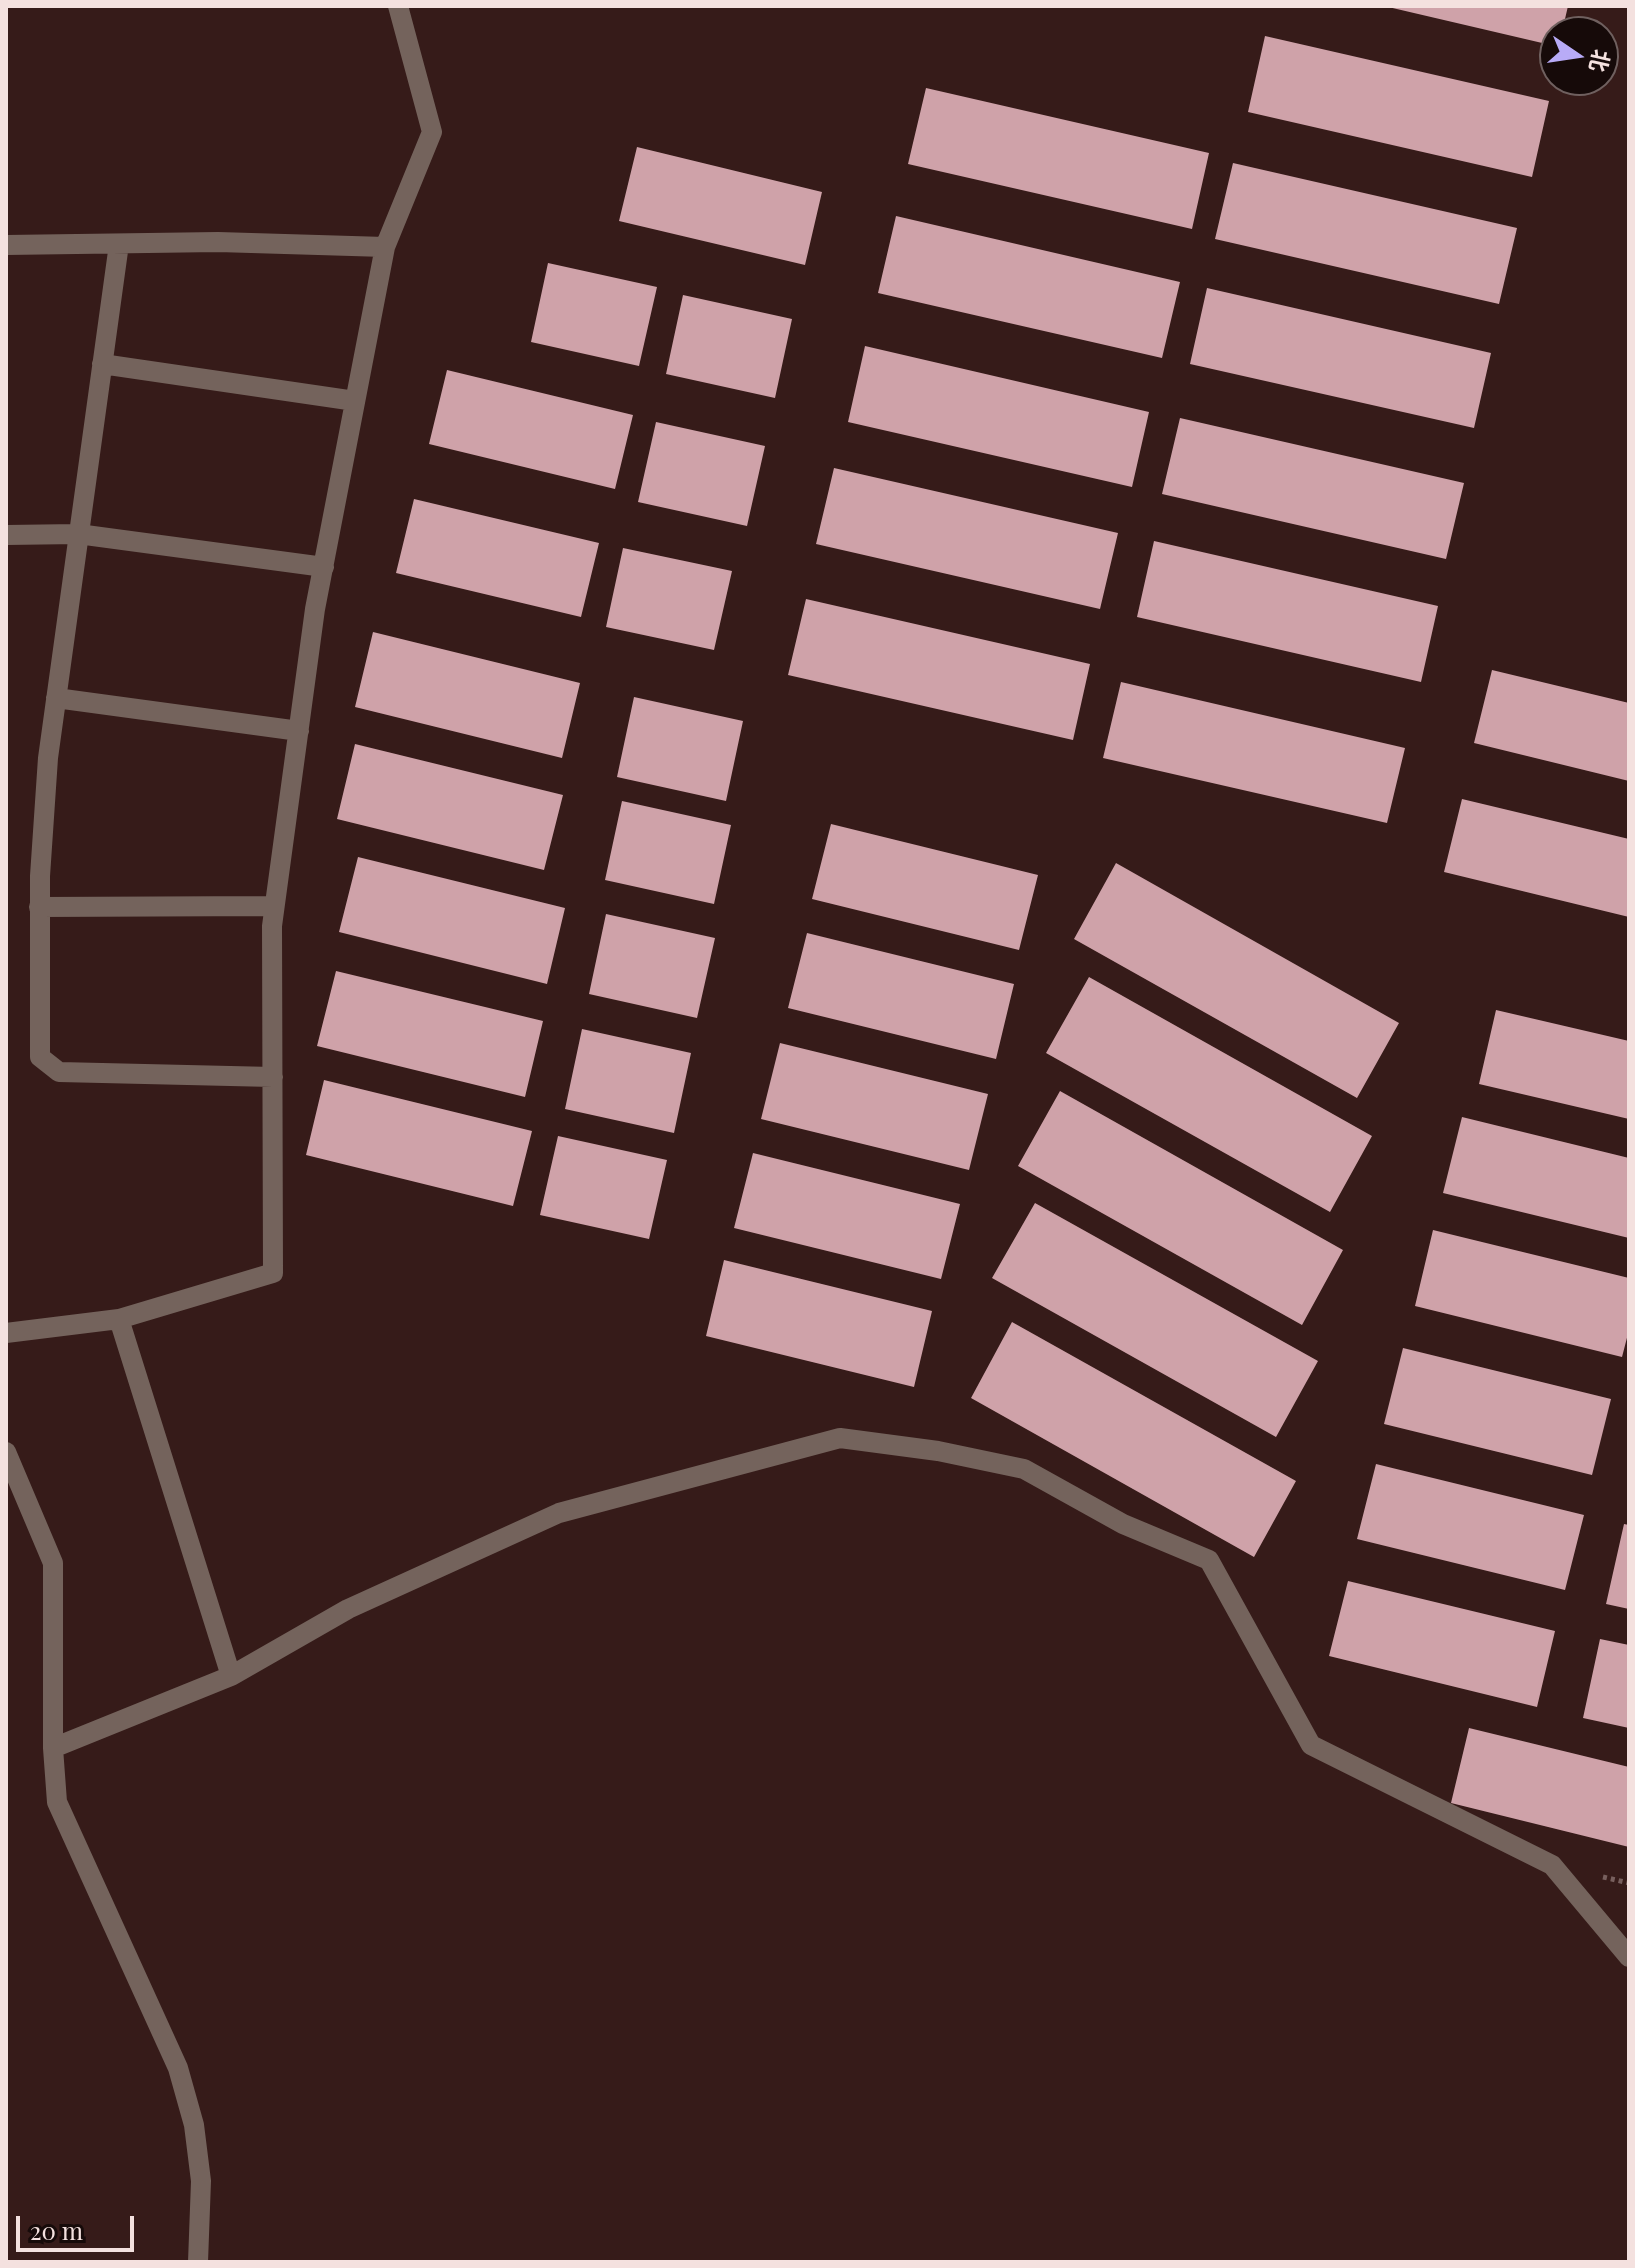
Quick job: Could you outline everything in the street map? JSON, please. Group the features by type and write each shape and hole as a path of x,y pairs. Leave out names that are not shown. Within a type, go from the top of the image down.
{"street":[{"path":"6,1333 119,1319 273,1273 274,906 324,567 385,247 432,132 398,6"},
{"path":"119,244 48,758 39,907 37,1039 40,1057 47,1066 59,1072 273,1077"},
{"path":"6,245 385,247"},
{"path":"102,364 355,401"},
{"path":"6,535 78,534 324,567"},
{"path":"56,698 299,731"},
{"path":"39,907 274,906"},
{"path":"119,1319 231,1676"},
{"path":"53,1748 231,1676 348,1609 559,1513 840,1438 938,1451 1024,1469 1123,1524 1209,1560 1311,1745 1552,1865 1629,1957"},
{"path":"6,1452 53,1563 53,1748 57,1802 178,2068 194,2125 201,2181 198,2262"}],"building":[{"path":"1384,6 1568,6 1566,16 1539,16 1539,42"},
{"path":"1265,36 1549,101 1532,177 1248,112"},
{"path":"926,88 1209,153 1192,229 908,164"},
{"path":"637,147 822,192 805,265 619,221"},
{"path":"1233,163 1517,228 1499,304 1215,239"},
{"path":"896,216 1180,282 1162,358 878,293"},
{"path":"548,263 657,287 639,366 531,342"},
{"path":"1207,288 1491,353 1474,428 1190,364"},
{"path":"683,295 792,319 775,398 666,374"},
{"path":"865,346 1149,412 1132,487 848,422"},
{"path":"447,370 633,415 615,489 429,444"},
{"path":"1180,418 1464,483 1446,559 1162,494"},
{"path":"656,422 765,446 747,526 638,502"},
{"path":"834,468 1118,533 1100,609 816,544"},
{"path":"414,499 599,543 581,617 396,573"},
{"path":"1154,541 1438,606 1421,682 1137,617"},
{"path":"623,548 732,571 714,650 606,627"},
{"path":"806,599 1090,664 1073,740 788,675"},
{"path":"373,632 580,683 562,758 355,707"},
{"path":"1492,670 1629,703 1629,781 1474,743"},
{"path":"1121,682 1405,748 1387,823 1103,758"},
{"path":"634,697 743,721 726,801 617,777"},
{"path":"355,744 563,795 544,870 337,819"},
{"path":"1462,799 1629,839 1629,917 1444,872"},
{"path":"622,801 731,825 714,904 605,880"},
{"path":"831,824 1038,875 1019,950 812,899"},
{"path":"358,857 565,908 547,984 339,932"},
{"path":"1116,863 1399,1023 1357,1098 1074,939"},
{"path":"606,914 715,938 697,1018 589,994"},
{"path":"807,933 1014,984 996,1059 788,1008"},
{"path":"336,971 543,1021 525,1097 317,1046"},
{"path":"1089,977 1372,1136 1330,1212 1046,1053"},
{"path":"1496,1010 1629,1041 1629,1119 1479,1084"},
{"path":"582,1029 691,1053 674,1133 565,1109"},
{"path":"780,1043 988,1094 969,1170 761,1119"},
{"path":"324,1080 532,1131 513,1206 306,1155"},
{"path":"1060,1091 1343,1250 1302,1325 1018,1166"},
{"path":"1462,1117 1629,1158 1629,1238 1443,1193"},
{"path":"558,1136 667,1160 649,1239 540,1215"},
{"path":"753,1153 960,1204 941,1279 734,1228"},
{"path":"1035,1203 1318,1361 1276,1437 992,1278"},
{"path":"1433,1230 1629,1278 1629,1330 1622,1357 1415,1306"},
{"path":"724,1260 932,1311 914,1387 706,1336"},
{"path":"1012,1322 1296,1481 1254,1557 971,1398"},
{"path":"1403,1348 1611,1399 1592,1475 1384,1424"},
{"path":"1376,1464 1584,1515 1565,1590 1357,1539"},
{"path":"1624,1524 1629,1525 1629,1609 1606,1604"},
{"path":"1348,1581 1555,1631 1537,1707 1329,1656"},
{"path":"1600,1639 1629,1645 1629,1728 1583,1718"},
{"path":"1469,1728 1629,1767 1629,1847 1451,1803"}]}
